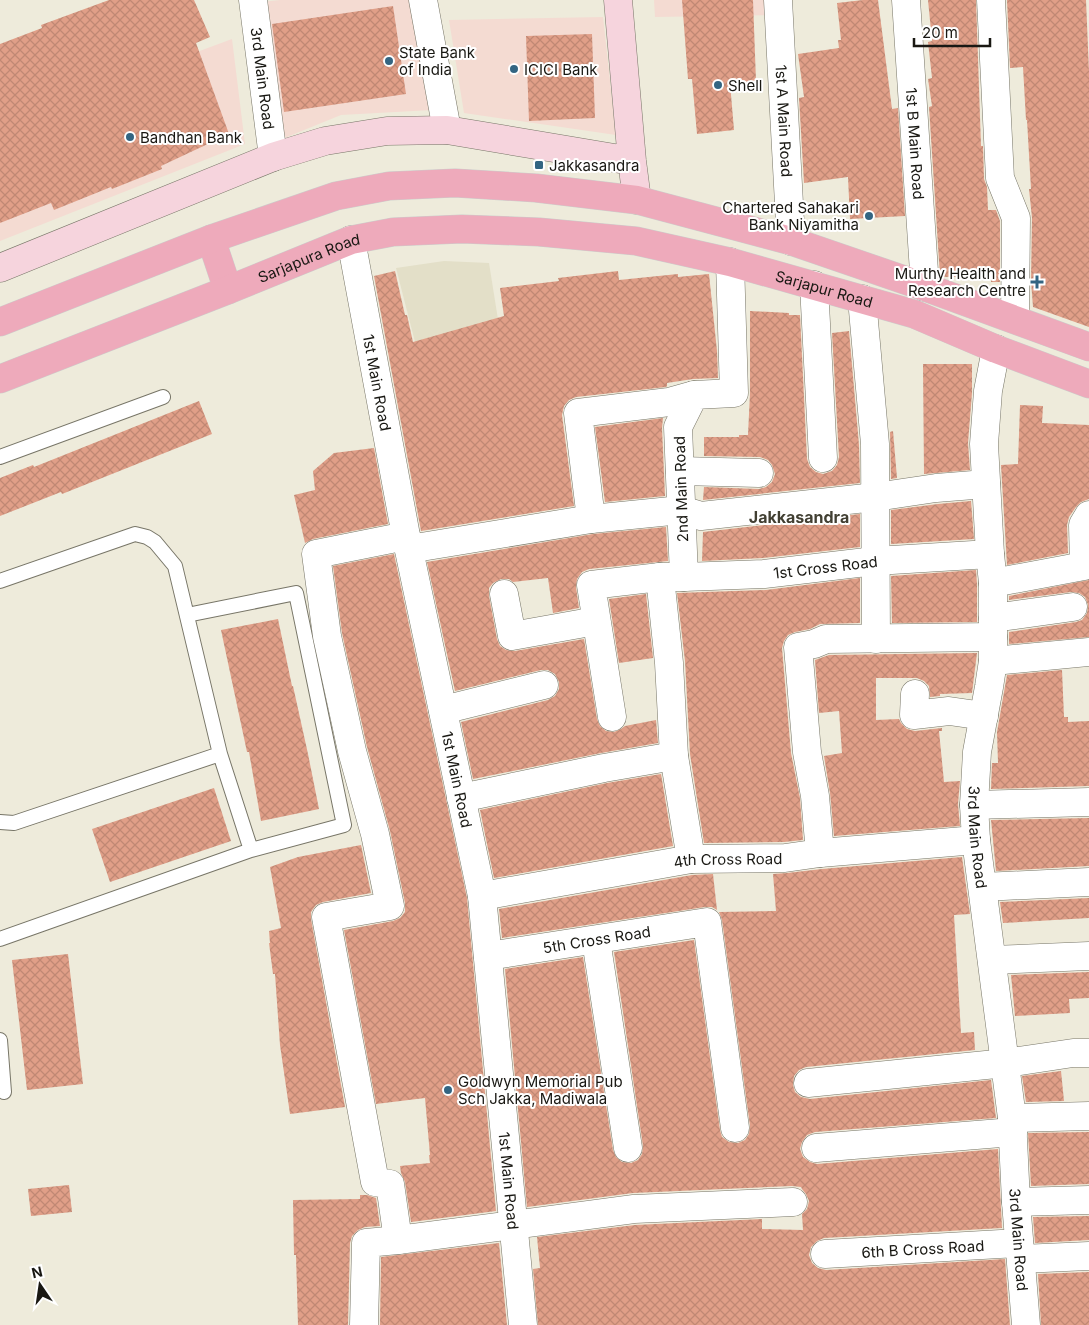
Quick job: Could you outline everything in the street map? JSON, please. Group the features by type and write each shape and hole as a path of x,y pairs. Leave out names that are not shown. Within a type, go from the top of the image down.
{"main road":[{"path":"0,322 211,239 336,196 389,186 455,183 536,188 637,200"},
{"name":"Sarjapur Road","path":"637,200 791,242 925,287 1089,347"},
{"name":"Sarjapura Road","path":"0,379 351,240 393,232 462,229 538,232 636,241"},
{"path":"211,239 228,290"},
{"name":"Sarjapur Road","path":"636,241 730,262 914,314 996,349 1089,384"}],"street":[{"name":"3rd Main Road","path":"254,0 273,158"},
{"path":"423,0 446,130"},
{"path":"618,0 637,200"},
{"name":"1st A Main Road","path":"778,0 791,242"},
{"name":"1st B Main Road","path":"906,0 925,287"},
{"path":"991,0 1000,178 1016,218 1015,319"},
{"path":"0,268 273,158 325,141 387,131 446,130 632,161"},
{"name":"1st Main Road","path":"351,240 407,542 482,896 523,1325"},
{"path":"591,519 578,412 669,402 694,395 734,393 730,262"},
{"path":"814,285 823,458"},
{"path":"862,299 875,444 876,638"},
{"name":"3rd Main Road","path":"996,349 988,391 984,444 993,583 993,639 984,716 977,752 974,805 976,840 1013,1125 1016,1202 1026,1325"},
{"name":"2nd Main Road","path":"691,859 674,756 669,663 672,577 681,510 678,427 694,395"},
{"path":"680,471 759,473"},
{"path":"398,1240 390,1184 375,1182 326,917 390,906 374,834 352,751 327,636 316,554 591,519 681,510 701,516 875,497 936,488 986,484"},
{"path":"993,583 1086,566 1083,525 1089,515"},
{"name":"1st Cross Road","path":"596,621 591,585 672,577 764,574 875,561 990,554"},
{"path":"504,594 512,636 596,621 612,717"},
{"path":"993,639 1073,607"},
{"path":"820,853 815,796 807,752 798,647 814,644 826,639 993,639 1089,652"},
{"path":"443,710 544,685"},
{"path":"915,694 914,716 949,711 984,716"},
{"path":"461,798 604,768 674,756"},
{"path":"974,805 1089,802"},
{"name":"4th Cross Road","path":"482,896 691,859 786,858 820,853 976,840"},
{"path":"983,887 1089,882"},
{"name":"5th Cross Road","path":"488,956 707,922 736,1128"},
{"path":"596,940 628,1148"},
{"path":"992,960 1089,956"},
{"path":"808,1083 1006,1063 1073,1053 1089,1053"},
{"path":"816,1148 1089,1116"},
{"path":"1016,1202 1089,1200"},
{"path":"364,1325 366,1243 634,1209 793,1202"},
{"name":"6th B Cross Road","path":"825,1254 1020,1251 1089,1256"}],"lane":[{"path":"0,457 163,397"},
{"path":"0,580 136,534 147,537 155,542 175,566 220,754 251,850"},
{"path":"0,939 251,850 344,825 296,593 187,615"},
{"path":"0,822 14,823 220,754"},
{"path":"0,1040 4,1092"}],"shaded area":[{"path":"280,0 413,0 432,110 341,115 282,139 262,2"},
{"path":"654,0 772,0 774,15 655,17"},
{"path":"603,17 616,135 464,113 449,20"},
{"path":"232,39 245,144 0,241 0,125"},
{"path":"444,261 489,263 504,357 425,381 396,268"}],"building":[{"path":"109,0 194,0 210,37 196,43 229,134 161,166 162,169 112,189 111,187 54,210 51,203 0,223 0,44 42,28 41,25"},
{"path":"682,0 753,0 756,81 730,83 734,130 697,134 692,79 688,79"},
{"path":"878,0 892,109 898,108 905,216 850,219 848,177 804,183 799,98 804,97 798,54 839,48 838,40 841,40 837,3"},
{"path":"928,0 976,0 981,146 983,146 984,179 987,187 988,210 996,210 1000,221 1000,282 991,282 991,276 940,276 929,107 932,106 928,79 932,78 928,42 932,41"},
{"path":"1007,0 1086,0 1089,72 1089,327 1033,307 1031,281 1032,218 1029,189 1031,189 1023,67 1010,68"},
{"path":"393,6 406,94 284,112 272,24"},
{"path":"592,34 595,118 529,121 526,36"},
{"path":"395,271 413,342 504,316 500,288 559,281 558,278 618,271 619,280 678,274 678,277 709,274 718,378 693,379 667,383 666,387 576,397 569,400 564,406 562,415 574,506 421,531 374,276"},
{"path":"750,311 800,315 807,459 810,467 816,472 823,474 832,471 837,465 839,457 832,333 849,331 859,445 860,483 703,500 704,487 759,489 766,487 772,482 775,474 768,460 760,457 704,456 704,437 739,437 739,435 748,435"},
{"path":"923,364 972,364 968,443 970,470 924,474"},
{"path":"199,401 212,434 62,494 61,492 0,516 0,478 33,465 34,467"},
{"path":"1020,405 1043,406 1042,423 1089,425 1089,499 1081,502 1069,517 1067,525 1068,553 1007,565 1001,465 1018,464"},
{"path":"663,418 665,496 605,502 595,427"},
{"path":"893,431 897,478 891,479 890,432"},
{"path":"374,448 388,524 313,539 305,543 294,495 315,490 313,471 334,453"},
{"path":"971,501 974,539 891,544 891,510"},
{"path":"860,514 860,547 763,558 702,561 703,532"},
{"path":"666,527 668,561 589,569 582,572 577,579 576,587 579,608 553,613 548,578 513,582 509,579 501,579 493,583 489,588 497,639 500,646 506,650 515,651 584,639 597,719 600,726 606,731 614,732 625,726 656,720 658,743 473,779 461,722 548,700 555,696 559,689 559,682 555,674 548,670 541,670 455,691 427,562 593,534"},
{"path":"394,554 467,898 496,1211 411,1222 405,1182 400,1166 430,1163 425,1098 376,1104 344,930 400,918 405,912 405,903 390,831 367,747 342,633 333,566"},
{"path":"976,570 977,622 892,623 891,576"},
{"path":"860,578 860,623 820,624 810,629 795,632 788,635 782,648 791,753 800,798 803,840 704,843 690,754 685,661 677,593 766,590"},
{"path":"1089,580 1089,637 1009,644 1009,632 1082,620 1087,613 1088,605 1085,597 1079,593 1071,592 1009,600 1009,596"},
{"path":"646,594 653,658 619,663 609,599"},
{"path":"278,619 319,809 261,821 249,752 247,752 221,630"},
{"path":"977,653 972,693 940,694 940,696 930,697 929,686 917,678 876,678 876,720 899,719 907,729 915,731 942,728 942,731 939,731 944,782 960,781 958,804 960,826 834,836 824,756 842,753 839,711 819,713 815,660 829,655"},
{"path":"1062,670 1064,717 1068,717 1068,722 1089,721 1089,786 991,789 992,763 998,763 997,732 1007,675"},
{"path":"661,774 673,846 494,878 480,810 607,783"},
{"path":"214,788 231,841 110,882 92,829"},
{"path":"1089,818 1089,866 996,871 991,820"},
{"path":"361,845 371,893 323,902 316,905 311,912 345,1107 290,1114 280,1045 275,974 273,974 269,943 269,931 281,928 270,867 298,857"},
{"path":"962,857 970,914 954,915 961,1033 974,1032 975,1050 806,1067 799,1070 794,1076 793,1085 795,1092 801,1097 810,1099 991,1080 996,1118 815,1132 807,1135 800,1149 803,1157 817,1164 998,1149 1002,1228 824,1238 817,1241 811,1247 809,1255 812,1263 818,1268 826,1270 1005,1259 1010,1325 538,1325 533,1269 540,1268 537,1237 635,1225 762,1219 762,1229 803,1230 802,1214 807,1209 809,1201 801,1187 792,1186 633,1193 527,1207 505,969 583,957 613,1150 616,1157 622,1162 631,1163 638,1160 642,1154 643,1146 614,952 694,940 720,1130 722,1137 729,1142 738,1143 745,1140 749,1134 750,1126 722,920 719,912 776,911 773,874"},
{"path":"713,874 717,910 712,907 705,907 502,938 499,909 692,875"},
{"path":"1089,898 1089,918 1003,923 1000,902"},
{"path":"68,954 83,1084 27,1090 12,960"},
{"path":"1089,972 1089,998 1069,999 1070,1013 1015,1016 1011,975"},
{"path":"1061,1071 1064,1101 1026,1102 1022,1076"},
{"path":"1089,1132 1089,1184 1031,1186 1028,1133"},
{"path":"69,1185 72,1212 31,1216 28,1189"},
{"path":"360,1195 376,1198 380,1226 365,1227 358,1230 352,1236 350,1243 348,1325 298,1325 293,1200 360,1199"},
{"path":"1089,1216 1089,1240 1035,1243 1033,1217"},
{"path":"499,1243 507,1325 380,1325 381,1257"},
{"path":"1089,1272 1089,1325 1041,1325 1038,1274"}],"place":[{"name":"State Bank of India","path":"389,61"},
{"name":"ICICI Bank","path":"514,69"},
{"name":"Shell","path":"718,85"},
{"name":"Bandhan Bank","path":"130,137"},
{"name":"Jakkasandra","path":"539,165"},
{"name":"Chartered Sahakari Bank Niyamitha","path":"869,216"},
{"name":"Murthy Health and Research Centre","path":"1037,282"},
{"name":"Goldwyn Memorial Pub Sch Jakka, Madiwala","path":"448,1090"}],"district":[{"name":"Jakkasandra","path":"799,517"}]}
